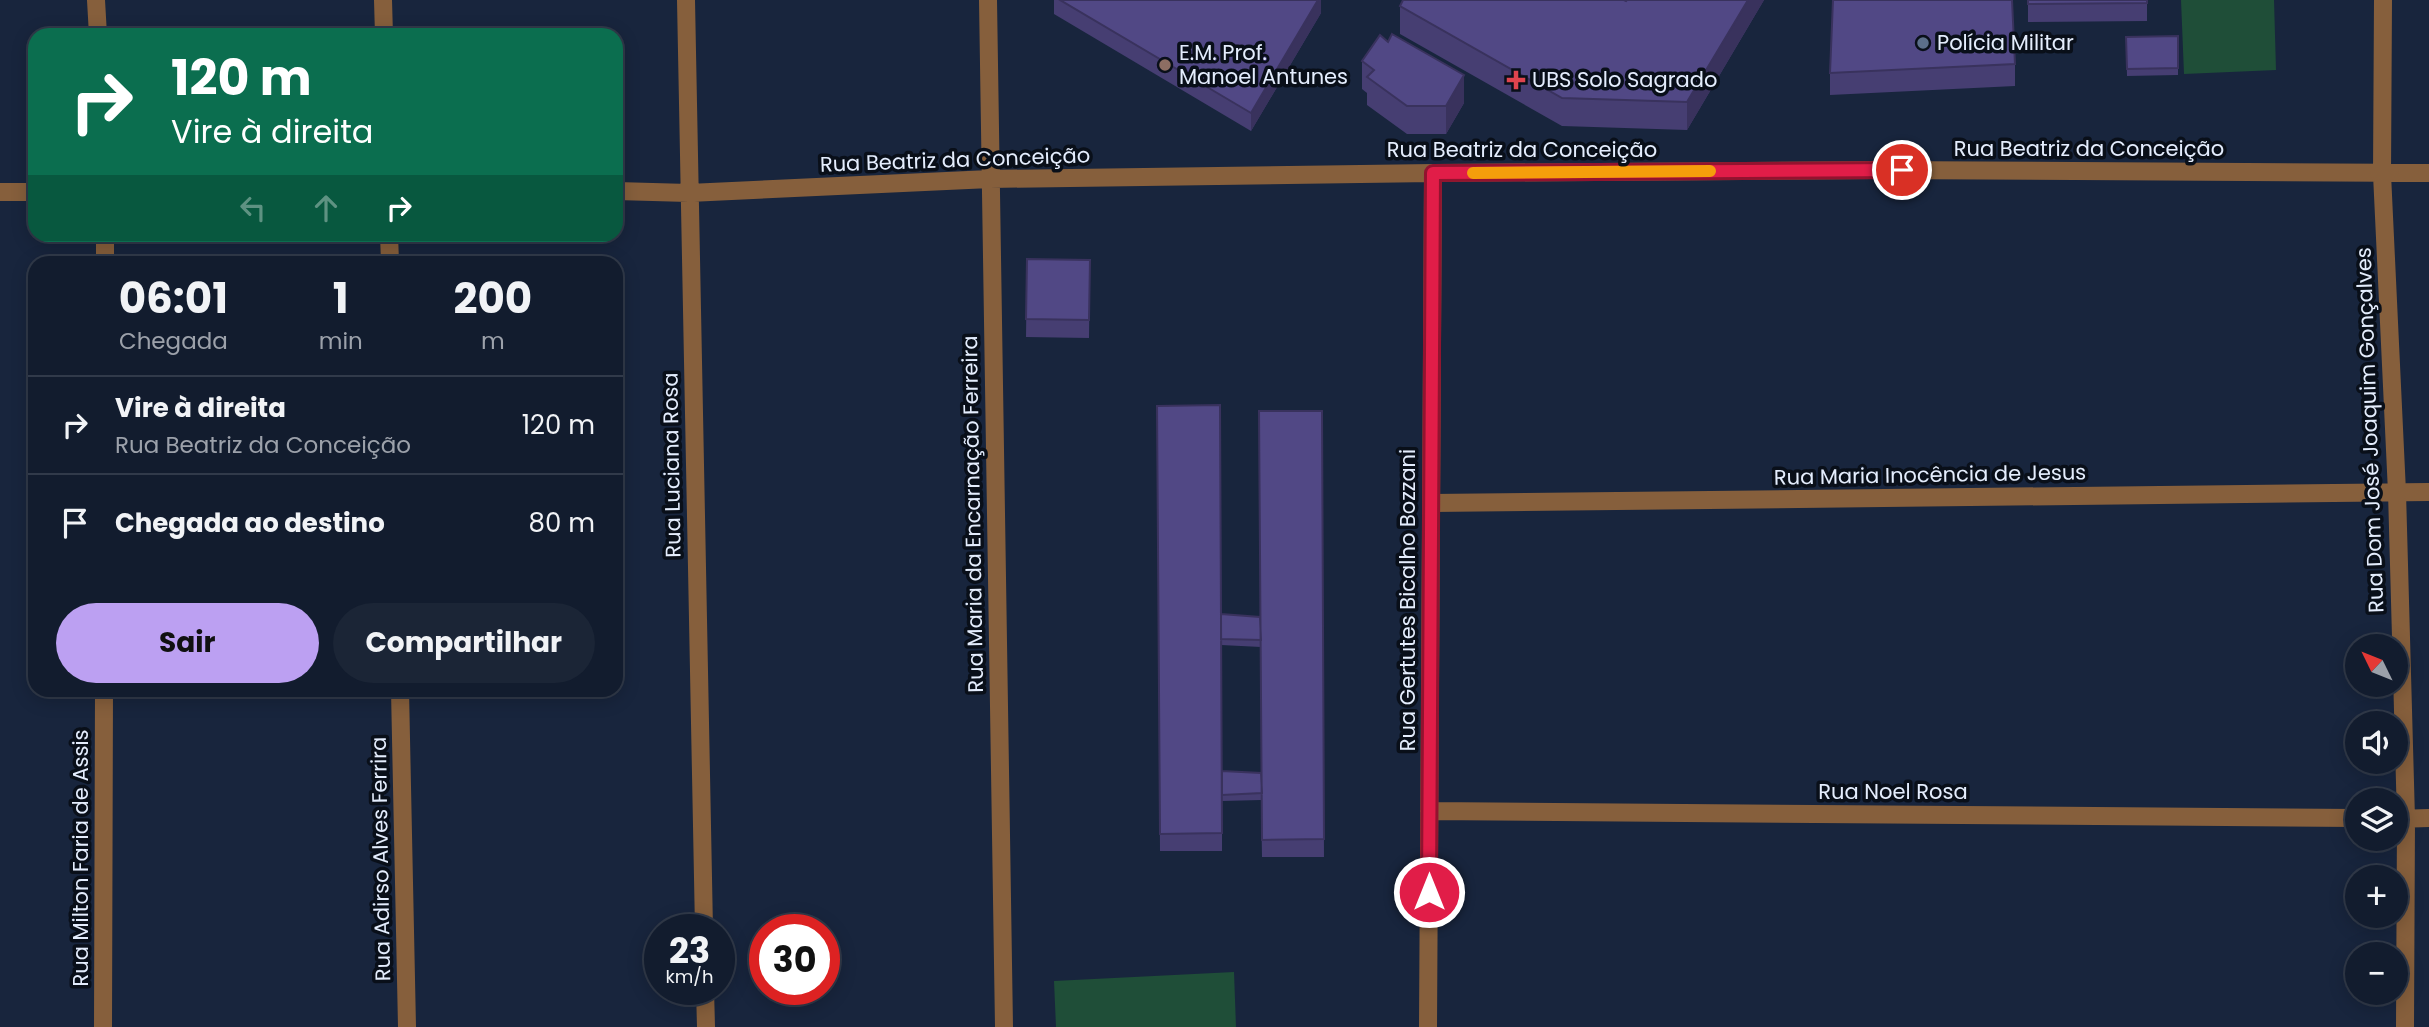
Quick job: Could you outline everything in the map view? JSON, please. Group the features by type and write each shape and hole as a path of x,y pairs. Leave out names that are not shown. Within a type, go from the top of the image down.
{"street":[{"path":"96,0 98,28"},
{"path":"383,0 384,28"},
{"name":"Rua Luciana Rosa","path":"687,0 704,914"},
{"name":"Rua Maria da Encarnação Ferreira","path":"988,0 1004,1027"},
{"name":"Rua Dom José Joaquim Gonçalves","path":"2383,0 2382,173 2397,492 2401,788"},
{"name":"Rua Beatriz da Conceição","path":"623,191 689,193 990,179 1433,173 1889,170 2429,173"},
{"name":"Rua Gertutes Bicalho Bozzani","path":"1428,1027 1433,173"},
{"path":"0,192 28,192"},
{"name":"Rua Maria Inocência de Jesus","path":"1432,503 2429,492"},
{"name":"Rua Milton Faria de Assis","path":"103,1027 104,697"},
{"name":"Rua Adirso Alves Ferrira","path":"400,697 407,1027"},
{"name":"Rua Noel Rosa","path":"1429,811 2345,818"},
{"path":"2408,819 2429,818"},
{"name":"Rua Dom José Joaquim Gonçalves","path":"2402,851 2405,1027"},
{"path":"705,1005 706,1027"}],"green space":[{"path":"2181,0 2274,0 2276,70 2184,74"},
{"path":"1234,972 1236,1027 1056,1027 1054,981"}],"building":[{"path":"1060,0 1318,0 1251,113"},
{"path":"1403,0 1748,0 1687,102 1562,98 1400,6"},
{"name":"Polícia Militar","path":"1833,0 2012,0 2015,64 1830,73"},
{"path":"2028,0 2147,0 2147,3 2028,4"},
{"path":"1392,34 1464,75 1446,106 1407,106 1367,77 1374,70 1362,61 1380,35 1388,42"},
{"path":"2178,36 2178,68 2127,69 2126,37"},
{"path":"1027,259 1090,260 1089,320 1026,319"},
{"path":"1220,405 1222,833 1160,834 1157,406"},
{"path":"1259,411 1322,411 1324,839 1262,840"},
{"path":"1221,614 1260,617 1261,640 1221,639"},
{"path":"1222,771 1261,773 1262,793 1222,795"}],"slow traffic":[{"path":"1473,173 1710,171"}],"place":[{"name":"Polícia Militar","path":"1923,43"},
{"name":"E.M. Prof. Manoel Antunes","path":"1165,65"},
{"name":"UBS Solo Sagrado","path":"1516,80"}],"route":[{"path":"1429,892 1433,173 1902,170"}]}
